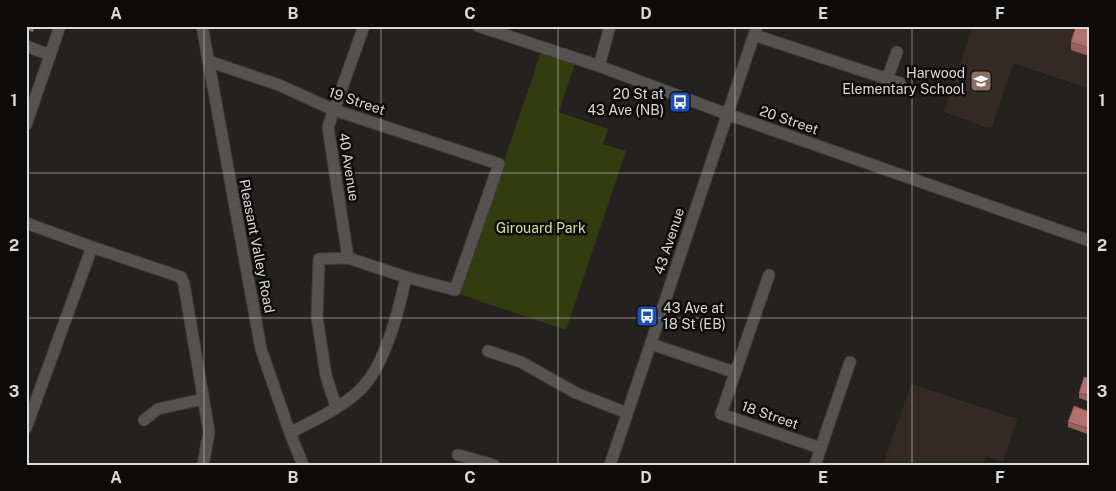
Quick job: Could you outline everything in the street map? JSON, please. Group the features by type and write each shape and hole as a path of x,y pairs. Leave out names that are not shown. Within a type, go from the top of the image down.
{"street":[{"path":"26,125 60,26"},
{"name":"Pleasant Valley Road","path":"202,26 261,349 290,434 303,465"},
{"name":"40 Avenue","path":"348,258 328,127 364,26"},
{"name":"20 Street","path":"478,26 502,30 727,114 1090,241"},
{"path":"600,66 610,26"},
{"path":"756,31 900,83"},
{"name":"43 Avenue","path":"610,465 756,31"},
{"path":"26,46 50,55"},
{"path":"888,79 897,52"},
{"name":"19 Street","path":"208,60 278,85 334,110 499,164 455,290 406,278"},
{"path":"26,223 181,277 209,432 203,465"},
{"path":"26,428 92,247"},
{"path":"290,434 336,408 361,388 374,373 398,314 406,278 348,258 320,259 317,317 326,376 336,408"},
{"path":"651,344 734,372 769,275"},
{"path":"488,351 521,362 576,393 627,413"},
{"path":"815,465 850,362"},
{"name":"18 Street","path":"734,372 721,414 820,448"},
{"path":"144,420 158,409 203,398"},
{"path":"458,455 494,465"}],"shaded area":[{"name":"Harwood Elementary School","path":"973,26 1090,26 1090,89 1015,64 1012,67 991,129 944,112"},
{"path":"911,384 1017,419 1003,462 986,456 983,465 883,465"}],"green space":[{"name":"Girouard Park","path":"541,52 575,63 559,112 608,129 603,144 626,151 566,330 459,294"}],"building":[{"path":"1076,26 1090,26 1089,48 1071,42"},
{"path":"1084,377 1090,379 1090,396 1079,393"},
{"path":"1074,406 1090,412 1090,429 1068,422"}],"place":[{"name":"Harwood Elementary School","path":"981,81"},
{"name":"20 St at 43 Ave (NB)","path":"680,102"},
{"name":"43 Ave at 18 St (EB)","path":"647,316"}]}
